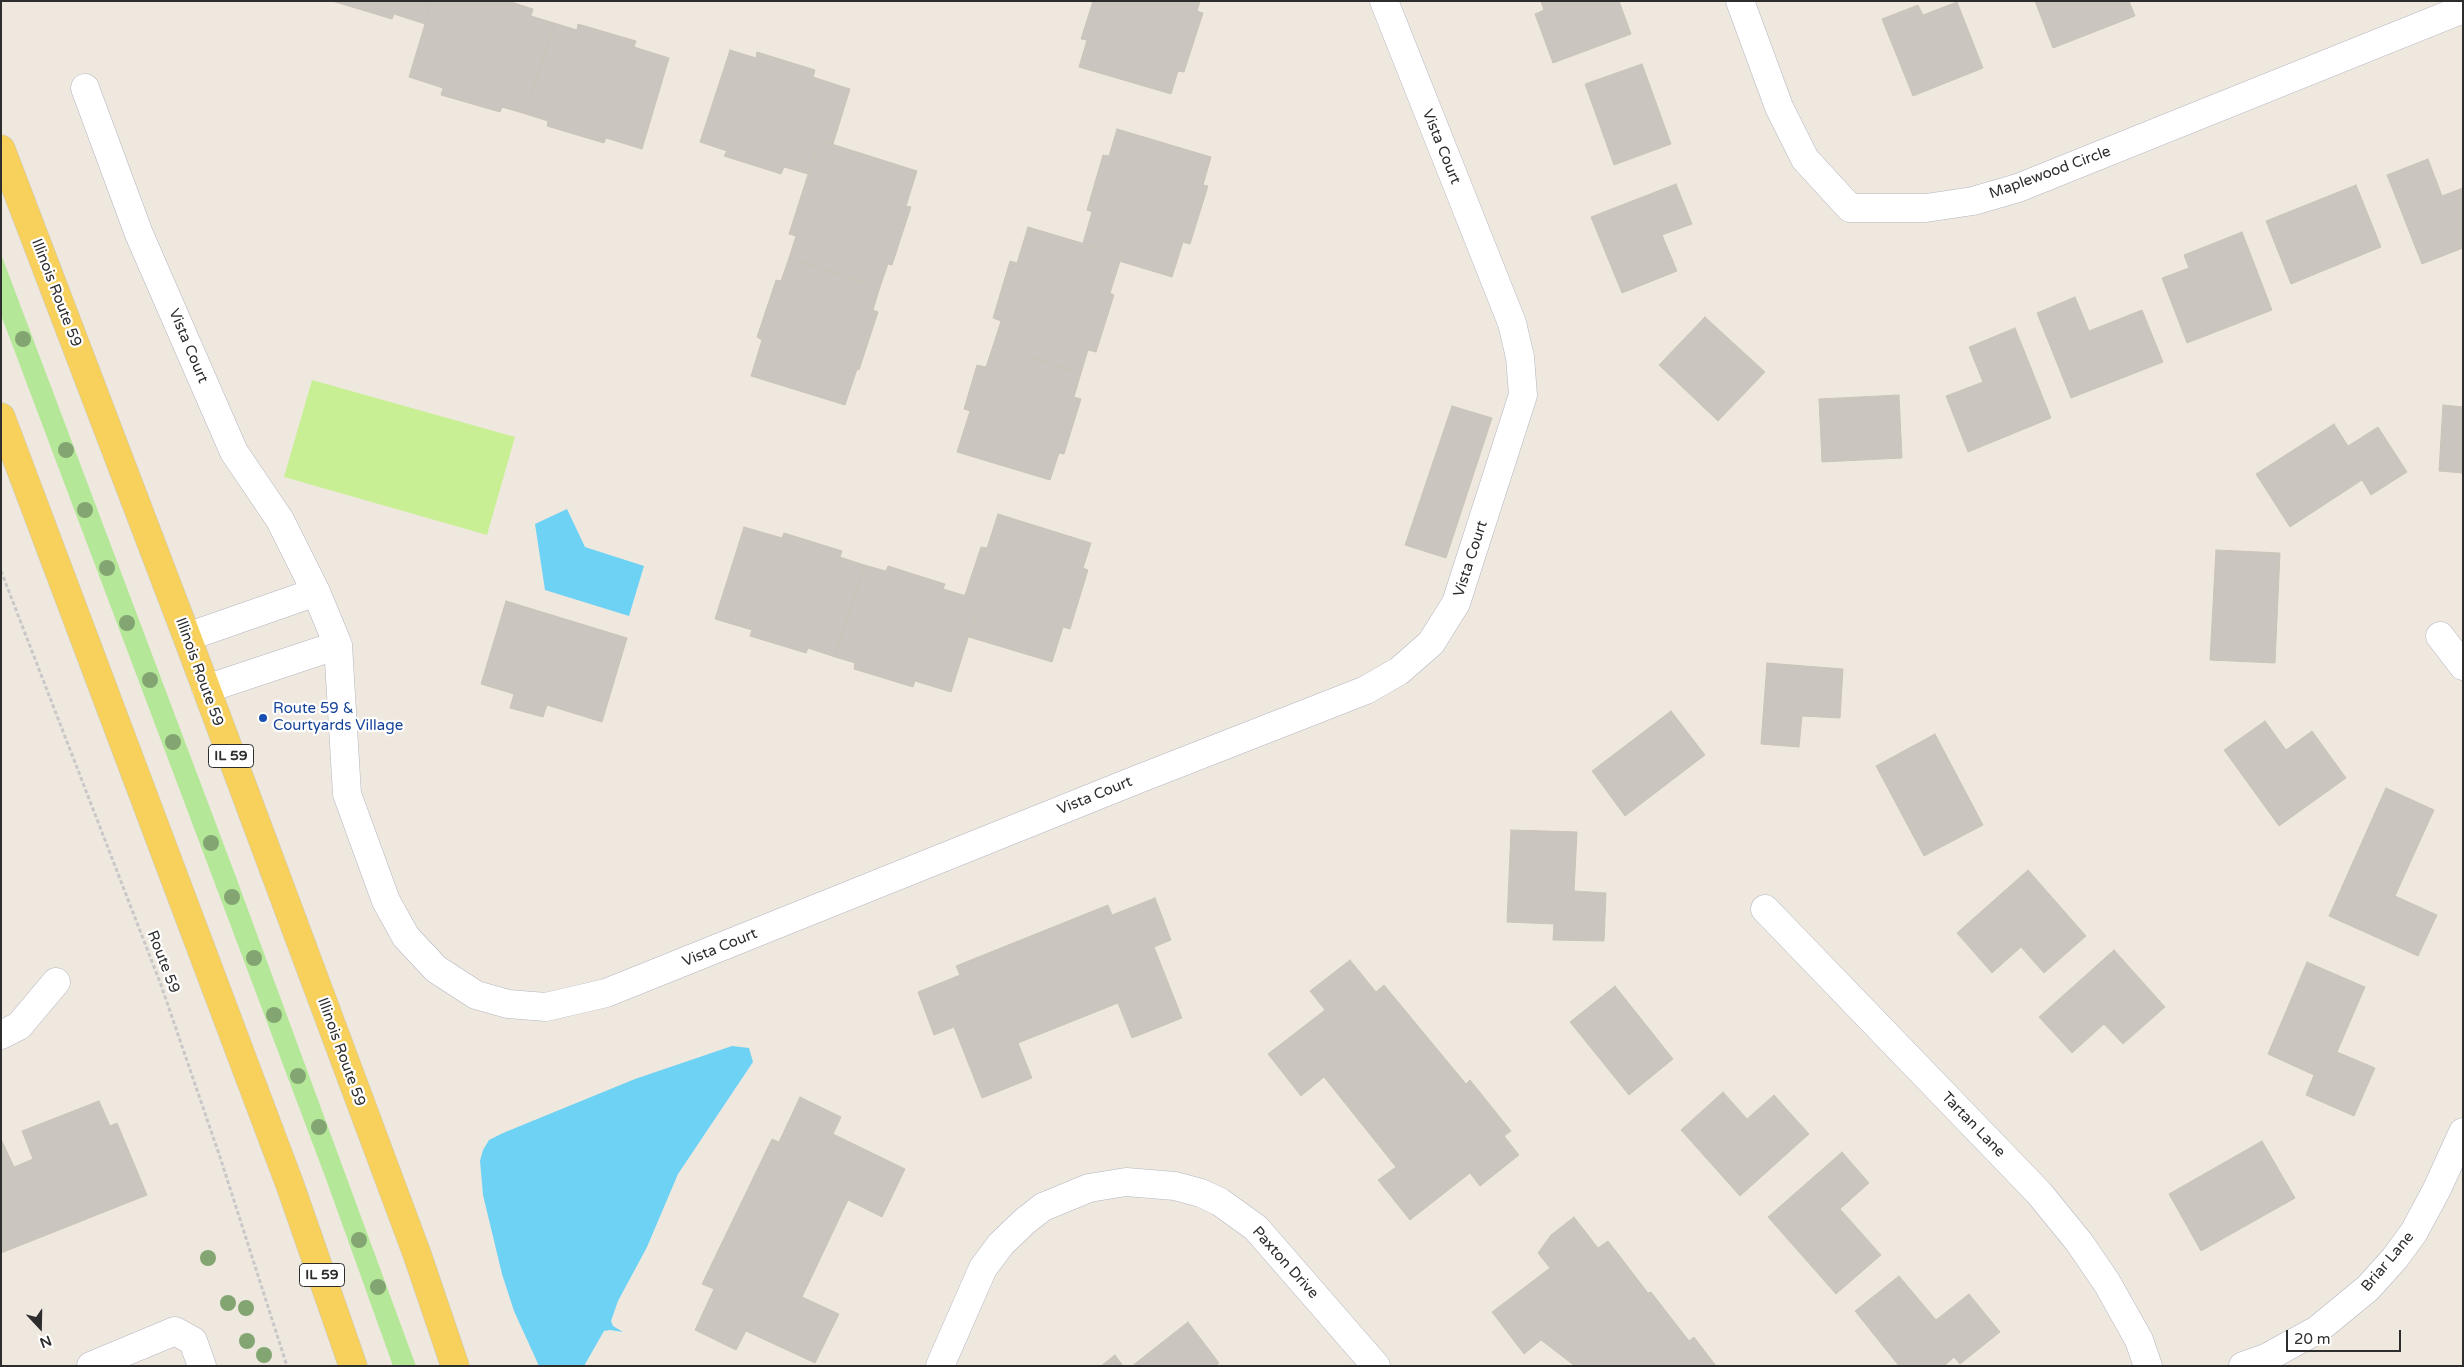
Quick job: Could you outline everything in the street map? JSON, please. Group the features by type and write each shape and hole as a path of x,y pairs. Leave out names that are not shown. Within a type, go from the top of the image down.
{"main road":[{"name":"Illinois Route 59","path":"1,149 206,689 413,1245 455,1366"},
{"name":"IL 59","path":"1,417 290,1185 354,1366"}],"street":[{"name":"Vista Court","path":"84,88 139,234 234,452 280,520 316,592 338,645 347,794 386,902 406,937 436,968 476,995 508,1004 546,1007 606,993 1126,784 1366,690 1399,670 1431,643 1456,603 1523,395 1520,357 1512,323 1384,1"},
{"name":"Maplewood Circle","path":"1740,1 1779,107 1805,159 1850,208 1926,208 1973,201 2018,188 2463,9"},
{"path":"186,637 316,592"},
{"path":"2440,636 2463,666"},
{"path":"206,689 338,645"},
{"name":"Tartan Lane","path":"1765,909 2039,1193 2080,1242 2107,1283 2139,1340 2148,1366"},
{"path":"1,1035 19,1026 56,982"},
{"name":"Briar Lane","path":"2243,1366 2266,1358 2317,1330 2368,1288 2395,1258 2414,1232 2437,1189 2463,1132"},
{"name":"Paxton Drive","path":"940,1366 983,1268 1007,1238 1025,1220 1043,1208 1089,1188 1126,1182 1175,1186 1201,1193 1220,1202 1256,1228 1376,1366"},
{"path":"91,1366 175,1331 193,1341 202,1366"}],"path":[{"name":"Route 59","path":"1,571 161,985 220,1157 287,1366"}],"green space":[{"path":"1,254 233,869 416,1366 393,1366 326,1179 1,315"},
{"path":"312,380 515,437 487,535 284,477"}],"water":[{"path":"567,509 585,547 644,566 629,616 545,590 535,524"},
{"path":"732,1046 749,1048 753,1062 678,1174 647,1247 618,1301 611,1321 613,1326 623,1332 604,1331 584,1366 539,1366 514,1311 502,1274 483,1195 480,1161 483,1150 489,1140 635,1079"}],"building":[{"path":"332,1 432,1 425,24 394,14 392,19"},
{"path":"432,1 508,1 533,9 531,16 554,23 526,114 502,107 500,112 441,95 443,88 409,77"},
{"path":"1093,1 1200,1 1197,11 1203,13 1184,72 1178,71 1171,94 1079,67 1087,40 1081,39"},
{"path":"1541,1 1619,1 1631,34 1553,63 1535,14 1544,10"},
{"path":"2035,1 2129,1 2135,16 2053,48"},
{"path":"1957,2 1983,68 1913,96 1882,19 1918,5 1923,15"},
{"path":"554,23 577,30 578,24 636,41 634,47 669,58 642,149 606,138 604,143 547,126 548,121 526,114"},
{"path":"730,50 756,58 757,52 815,70 813,77 850,89 833,144 819,140 808,174 784,167 781,174 724,156 727,151 700,142"},
{"path":"1642,64 1671,144 1614,165 1585,84"},
{"path":"1117,129 1211,157 1203,185 1208,186 1190,244 1183,242 1172,277 1119,261 1122,255 1083,243 1092,212 1087,210 1103,155 1109,156"},
{"path":"819,140 917,171 906,206 911,207 892,265 888,264 880,287 789,258 796,236 789,234"},
{"path":"2428,159 2442,196 2463,188 2463,248 2422,264 2387,175"},
{"path":"1676,184 1692,224 1662,235 1677,271 1622,293 1591,217"},
{"path":"2356,185 2381,247 2291,284 2266,221"},
{"path":"1028,227 1122,255 1110,293 1114,295 1096,352 1088,350 1081,373 993,346 1001,321 993,318 1010,261 1017,263"},
{"path":"2242,232 2272,310 2187,343 2162,278 2189,268 2184,255"},
{"path":"789,258 880,287 873,310 878,312 845,405 751,376 762,340 757,337 776,280 781,281"},
{"path":"2075,297 2089,331 2142,310 2163,362 2071,398 2037,313"},
{"path":"1705,317 1765,372 1718,421 1659,365"},
{"path":"2015,328 2051,418 1968,452 1946,396 1983,382 1969,347"},
{"path":"993,346 1081,373 1074,397 1081,399 1064,454 1059,453 1050,480 957,452 970,411 964,409 977,365 986,367"},
{"path":"1899,395 1902,458 1822,462 1819,399"},
{"path":"2443,405 2463,407 2463,473 2439,471"},
{"path":"1452,406 1492,418 1446,558 1405,545"},
{"path":"2334,424 2348,446 2378,427 2407,472 2371,495 2362,480 2290,527 2256,474"},
{"path":"998,514 1091,543 1083,568 1088,570 1070,629 1063,627 1052,662 969,637 980,600 965,595 981,547 987,548"},
{"path":"744,527 782,538 784,533 842,551 840,557 864,565 835,657 808,648 806,653 750,636 752,630 715,619"},
{"path":"2216,550 2280,553 2275,663 2210,660"},
{"path":"864,565 886,571 888,566 945,584 943,589 980,600 951,692 915,681 913,687 854,669 855,663 835,657"},
{"path":"506,601 627,638 602,722 547,705 543,717 510,708 514,694 481,684"},
{"path":"1767,663 1843,669 1840,718 1802,716 1799,747 1761,744"},
{"path":"1671,711 1705,755 1625,816 1592,771"},
{"path":"2265,721 2286,750 2312,731 2346,778 2279,826 2224,750"},
{"path":"1935,734 1983,825 1924,856 1876,766"},
{"path":"2386,788 2434,810 2395,896 2437,915 2418,956 2329,916"},
{"path":"1511,830 1577,832 1574,891 1606,893 1604,941 1553,940 1554,924 1507,922"},
{"path":"2028,870 2086,936 2044,973 2021,947 1992,973 1957,933"},
{"path":"1155,898 1171,940 1154,947 1182,1018 1132,1038 1118,1003 1018,1043 1032,1078 982,1098 954,1027 934,1035 918,992 960,975 956,966 1108,905 1112,915"},
{"path":"2114,950 2165,1007 2123,1044 2104,1024 2072,1053 2039,1017"},
{"path":"1350,960 1376,992 1384,985 1466,1084 1470,1080 1511,1131 1504,1136 1519,1155 1480,1186 1470,1173 1410,1220 1378,1180 1396,1167 1324,1077 1301,1096 1268,1054 1325,1010 1310,991"},
{"path":"2307,962 2365,987 2337,1052 2375,1068 2354,1116 2306,1095 2314,1075 2268,1054"},
{"path":"1615,986 1673,1059 1629,1095 1570,1022"},
{"path":"1723,1092 1747,1119 1774,1095 1809,1134 1740,1196 1681,1130"},
{"path":"800,1097 841,1117 833,1134 905,1169 882,1217 848,1200 802,1297 839,1314 815,1363 746,1331 736,1350 695,1330 714,1289 702,1284 772,1139 779,1142"},
{"path":"99,1101 110,1126 117,1123 147,1195 1,1253 1,1139 14,1167 33,1159 22,1131"},
{"path":"2262,1141 2295,1198 2201,1251 2169,1194"},
{"path":"1842,1152 1869,1183 1840,1209 1881,1255 1836,1294 1768,1217"},
{"path":"1574,1217 1598,1248 1608,1241 1648,1293 1651,1292 1689,1341 1694,1337 1716,1366 1575,1366 1541,1340 1524,1354 1492,1312 1550,1268 1538,1253 1551,1235"},
{"path":"1899,1276 1936,1320 1969,1294 2000,1332 1960,1364 1954,1357 1944,1366 1899,1366 1855,1311"},
{"path":"1188,1322 1219,1363 1215,1366 1132,1366"},
{"path":"1115,1355 1123,1366 1101,1366"}],"place":[{"name":"Route 59 & Courtyards Village","path":"263,718"}]}
